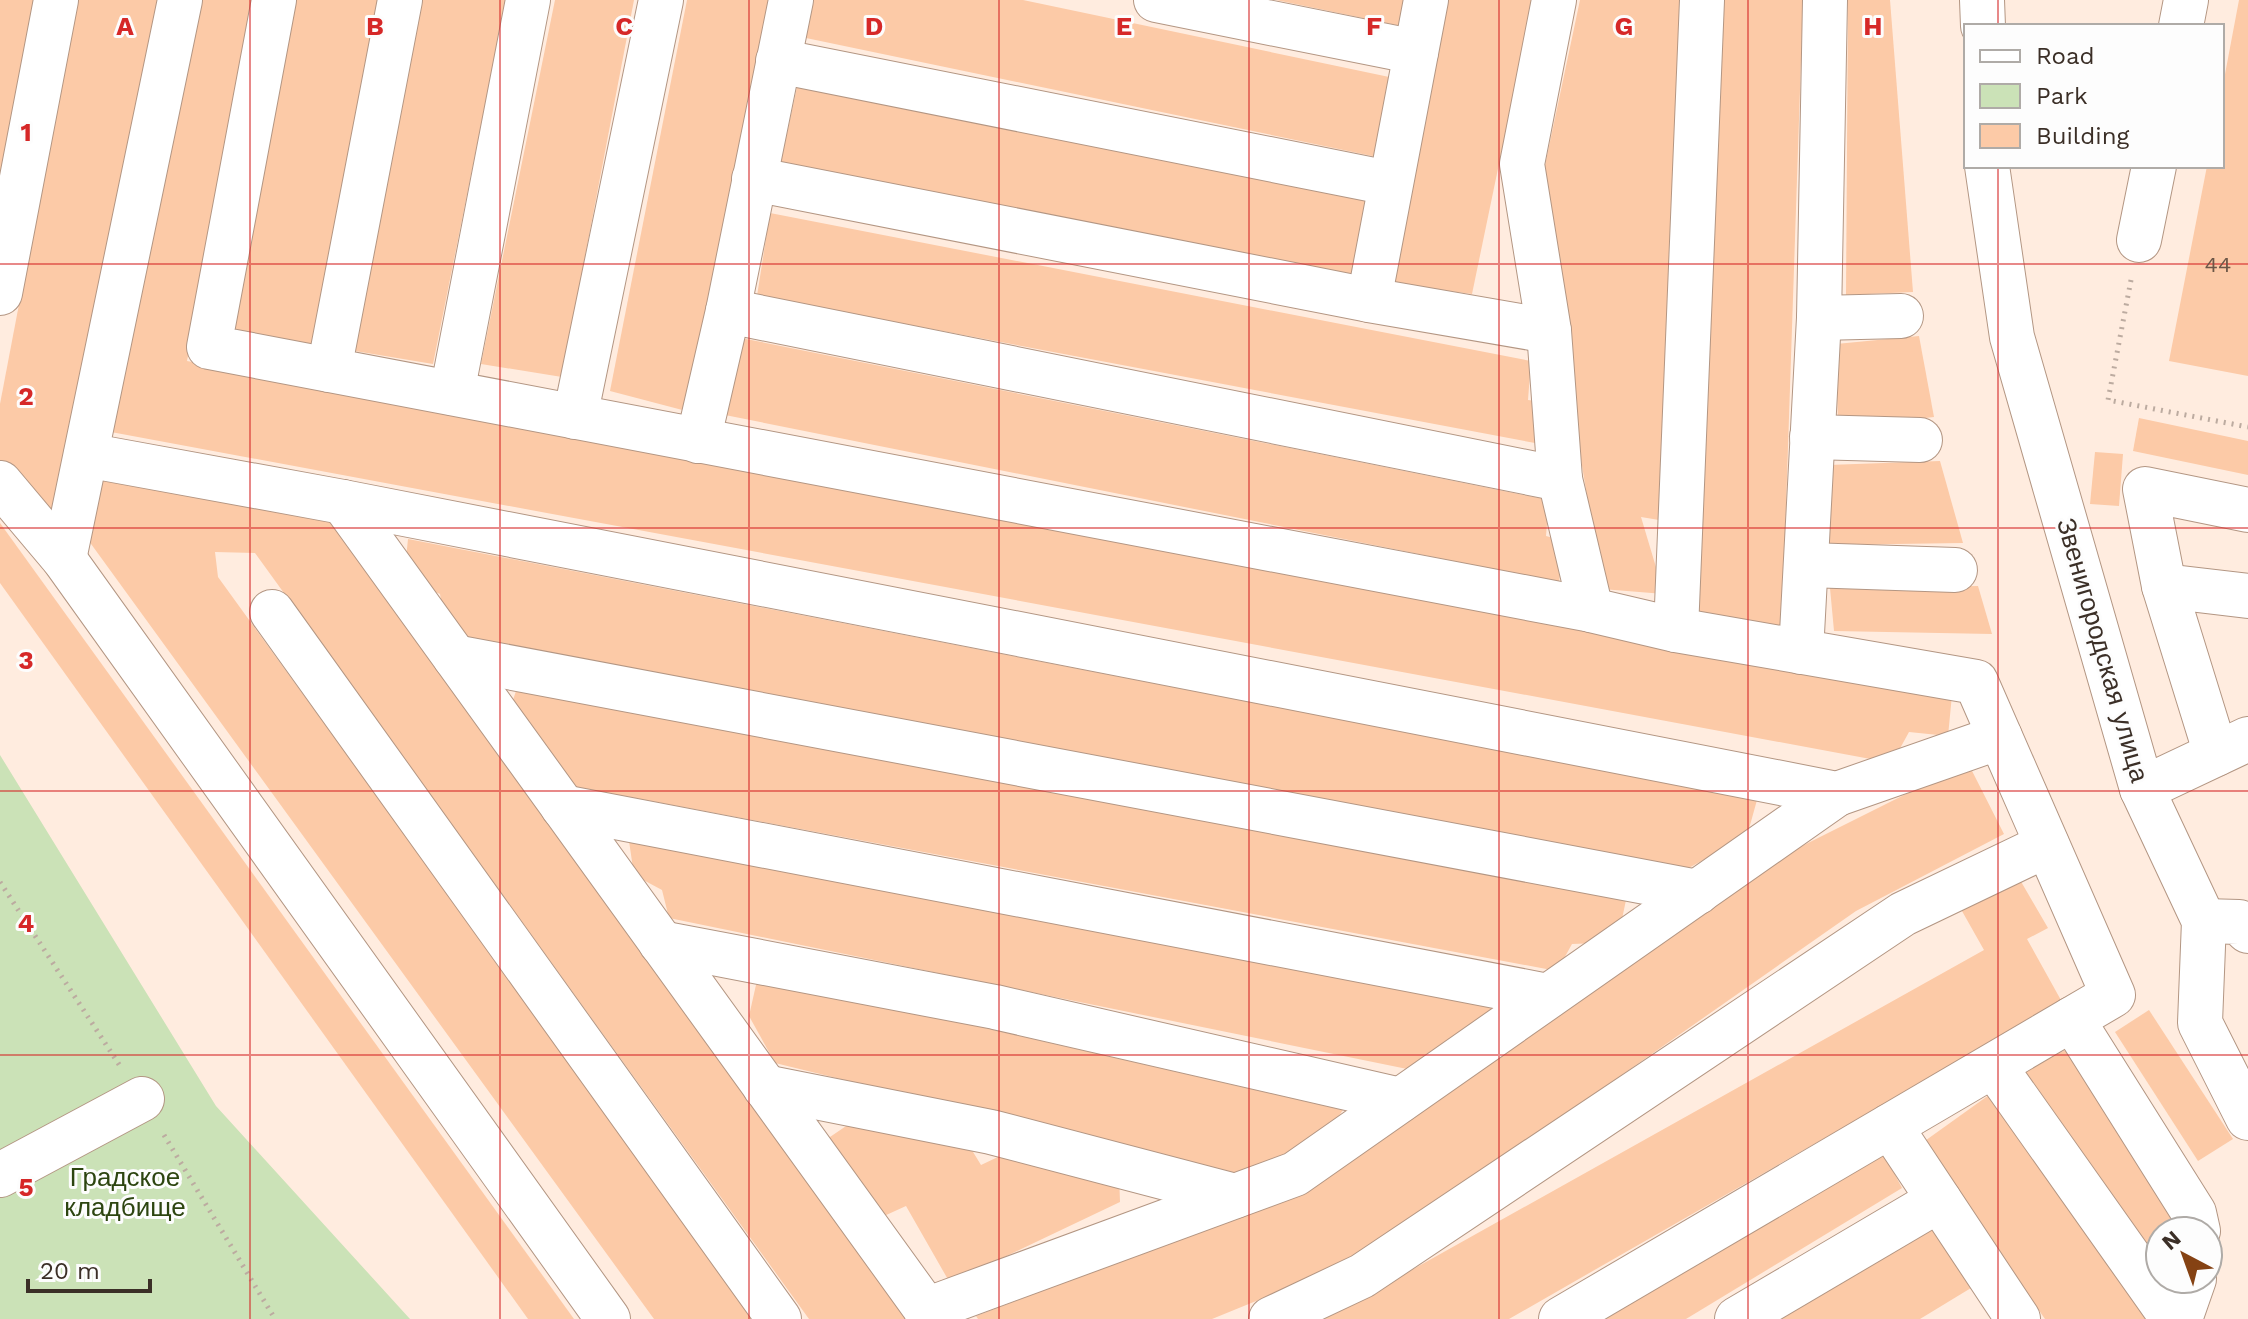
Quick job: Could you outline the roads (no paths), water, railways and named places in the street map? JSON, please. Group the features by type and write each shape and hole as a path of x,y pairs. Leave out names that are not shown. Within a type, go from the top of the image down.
{"street":[{"path":"0,293 56,0"},
{"path":"64,559 180,0"},
{"path":"274,0 209,347 1591,610 1676,630 1976,682 2113,995 1561,1319"},
{"path":"329,370 400,0"},
{"path":"452,393 528,0"},
{"path":"575,417 661,0"},
{"path":"698,441 728,311 791,0"},
{"path":"1156,0 1416,52"},
{"path":"1369,300 1426,0"},
{"path":"1554,0 1522,164 1549,331 1560,479 1591,610"},
{"path":"1676,630 1702,0"},
{"path":"1801,652 1819,318 1825,0"},
{"path":"1982,0 1983,24"},
{"path":"2181,24 2186,0"},
{"path":"778,61 1389,183"},
{"name":"Звенигородская улица","path":"1987,168 2012,337 2142,789 2204,921 2200,1023 2246,1111"},
{"path":"2139,240 2154,168"},
{"path":"754,179 1369,300 1549,331"},
{"path":"728,311 1560,479"},
{"path":"1819,318 1901,316"},
{"path":"1812,437 1920,440"},
{"path":"86,455 343,502 1837,794"},
{"path":"0,483 64,559 608,1319"},
{"path":"2142,789 2232,747 2164,586 2145,489 2248,510"},
{"path":"343,502 929,1314 1295,1174 1837,794 2000,737"},
{"path":"1808,565 1955,570"},
{"path":"2164,586 2248,596"},
{"path":"272,612 779,1319"},
{"path":"455,657 1698,892"},
{"path":"563,807 1548,996"},
{"path":"1271,1319 1362,1276 1903,914 2047,845"},
{"path":"2204,921 2239,922 2248,931"},
{"path":"661,943 995,1007 1400,1100"},
{"path":"2072,1019 2194,1215"},
{"path":"1994,1066 2173,1319"},
{"path":"765,1087 991,1132 1235,1196"},
{"path":"0,1175 142,1099"},
{"path":"1890,1126 1939,1200 2000,1313"},
{"path":"1737,1319 1939,1200"},
{"path":"2180,1319 2188,1295"}],"park label":[{"name":"Градское кладбище","path":"125,1192"}]}
